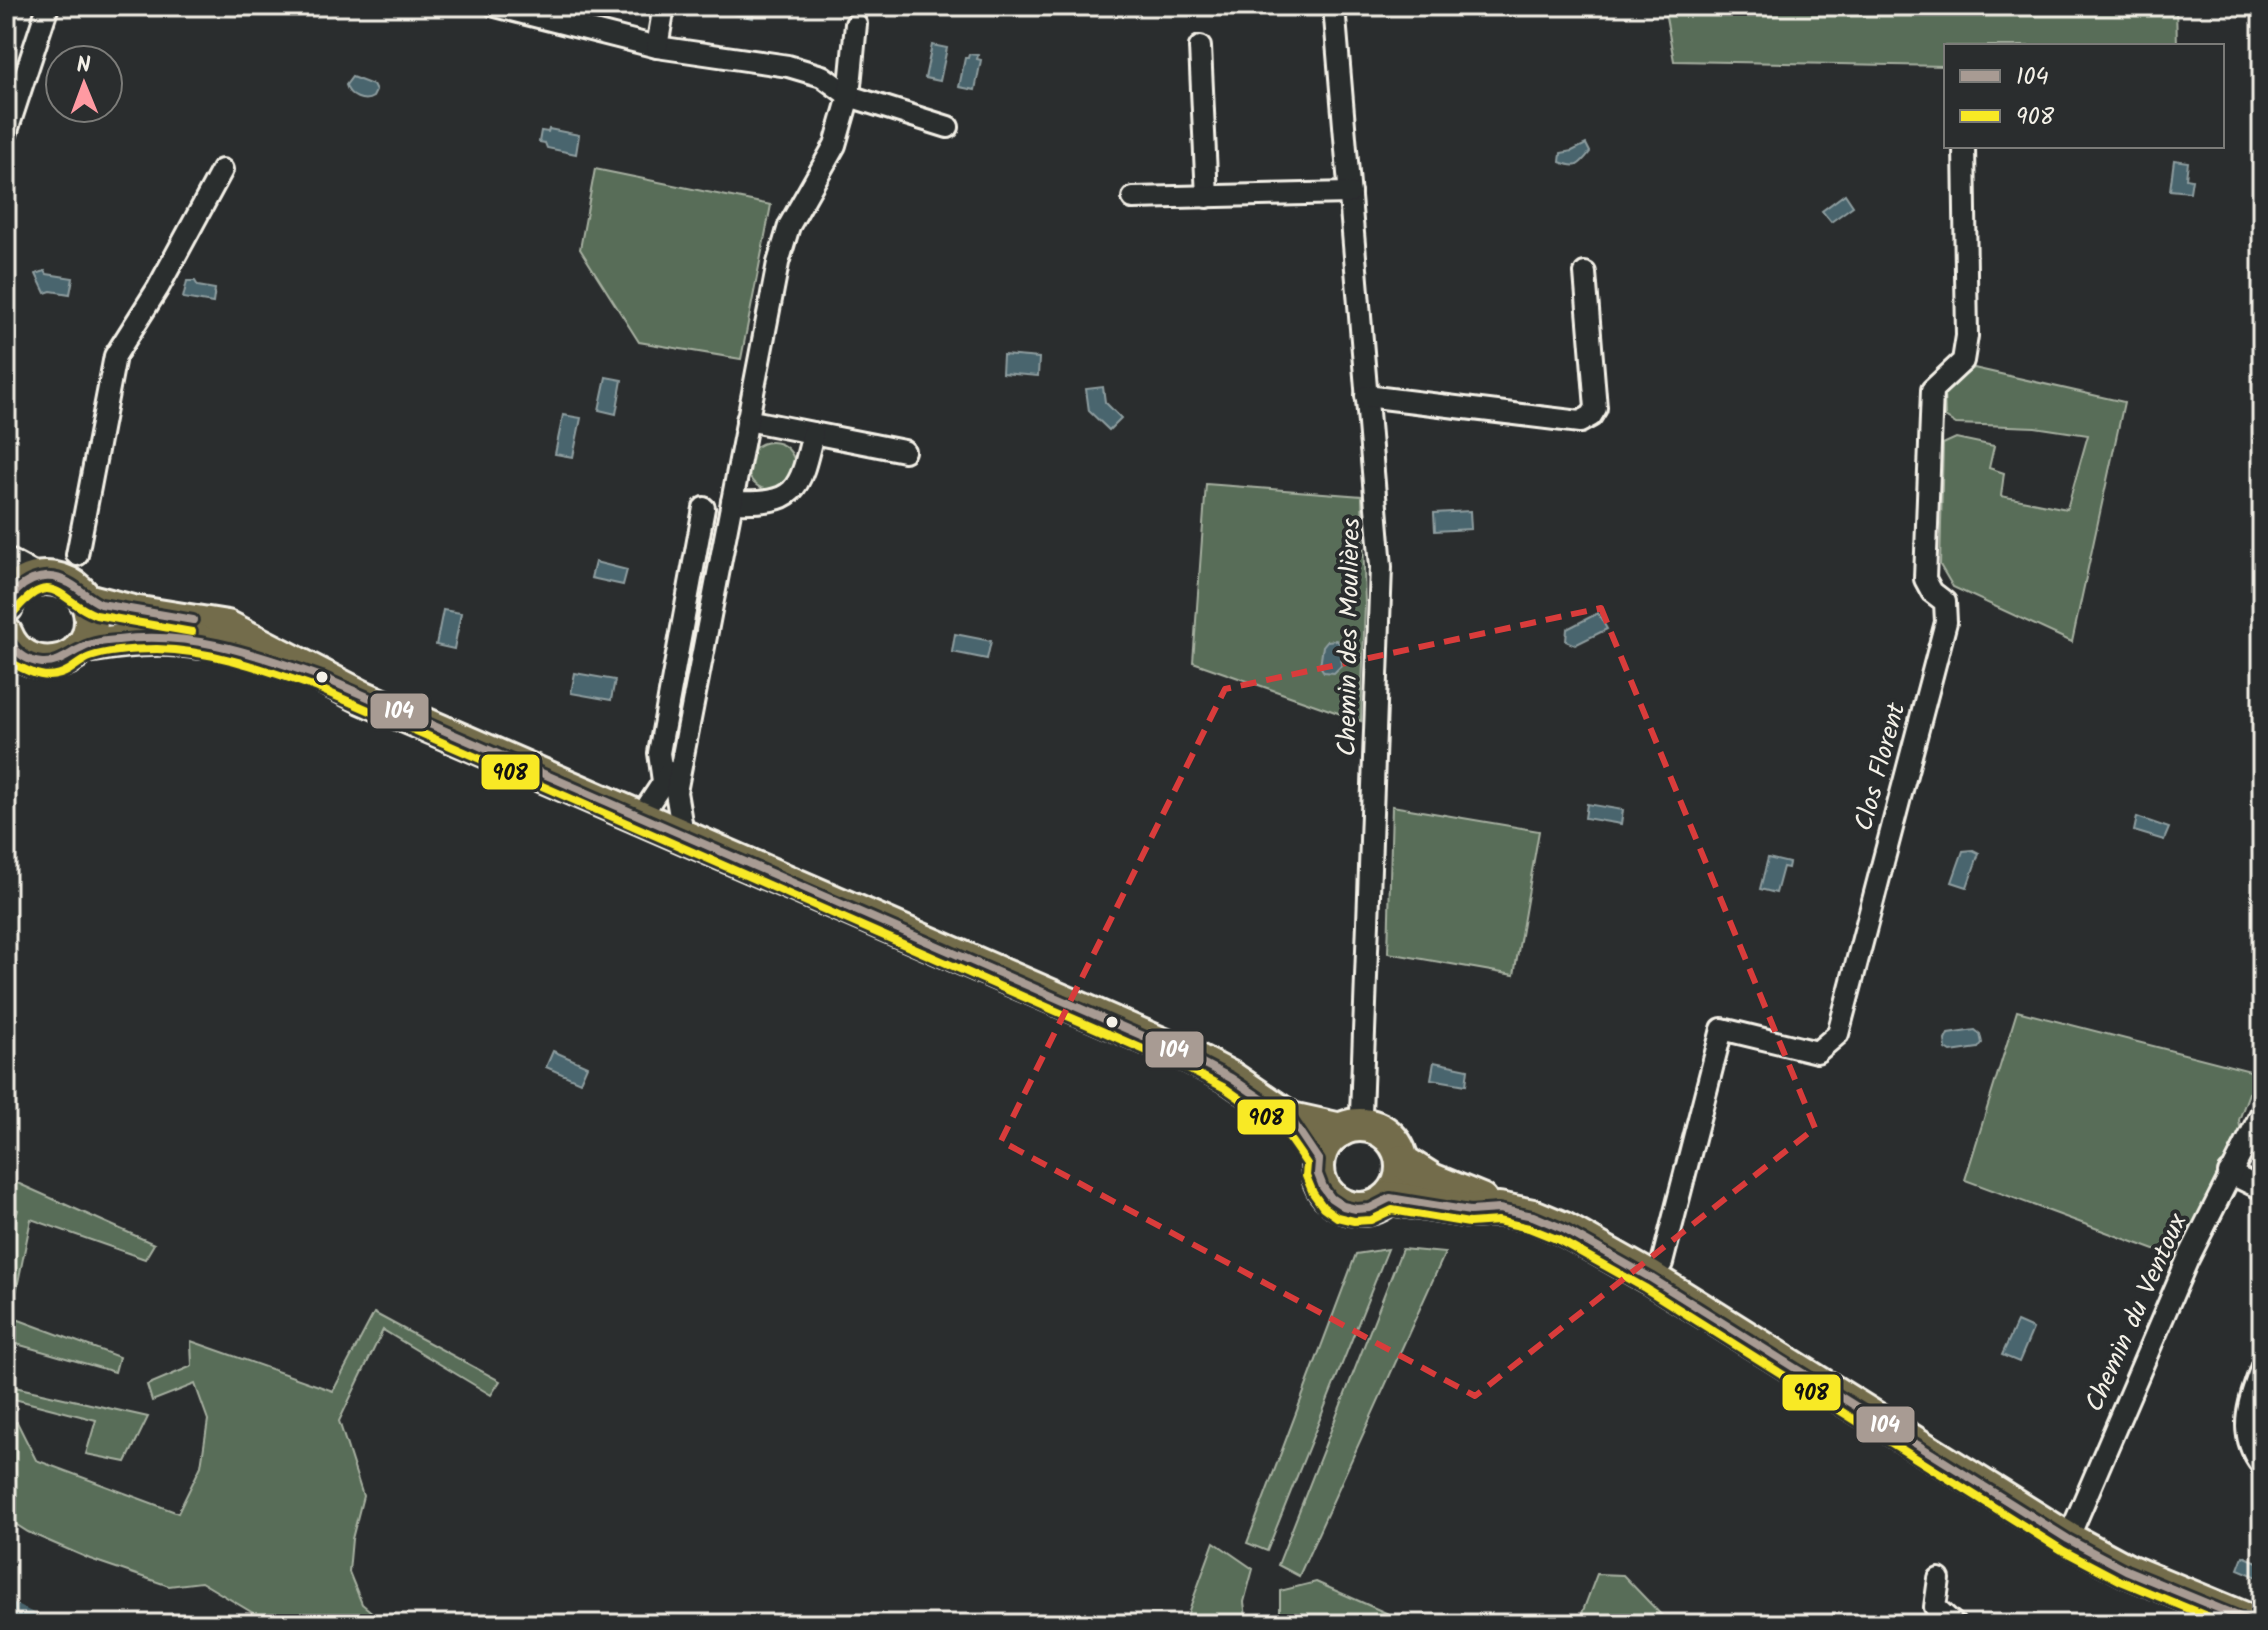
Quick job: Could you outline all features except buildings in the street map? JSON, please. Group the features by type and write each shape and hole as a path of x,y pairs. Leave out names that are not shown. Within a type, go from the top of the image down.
{"main road":[{"path":"7,601 22,585 45,577 73,585 84,597 91,624 81,647 70,658 56,663 40,664 26,659 9,643"},
{"path":"84,597 133,612 227,627 322,677 1189,1056 1231,1078 1291,1119 1319,1161"},
{"path":"81,647 130,638 176,638 255,654 322,677"},
{"path":"1291,1119 1352,1128 1385,1134 1399,1150 1402,1161 1400,1181 1390,1198 1370,1208 1343,1206 1331,1198 1318,1174 1323,1148 1352,1128"},
{"path":"1402,1161 1432,1180 1499,1209"},
{"path":"1390,1198 1470,1211 1499,1209 1533,1216 1564,1229 1651,1278 2068,1539 2126,1570 2257,1624"}],"street":[{"path":"6,134 48,6"},
{"path":"495,6 657,47 788,66 822,76 849,96 948,127"},
{"path":"657,47 664,6"},
{"name":"Chemin des Moulières","path":"1334,6 1381,567 1352,1128"},
{"path":"683,834 676,792 778,263 789,226 835,145 849,96 856,24"},
{"path":"1200,47 1207,197"},
{"name":"Clos Florent","path":"1651,1278 1662,1263 1722,1029 1817,1052 1838,1034 1946,622 1945,602 1932,592 1925,579 1932,390 1963,361 1967,336 1964,148"},
{"path":"84,597 77,555 115,356 158,288 222,170"},
{"path":"1133,198 1350,193"},
{"path":"1366,396 1580,422 1591,416 1596,408 1585,273"},
{"path":"747,420 904,451"},
{"path":"732,502 768,503 790,494 802,477 813,433"},
{"path":"663,781 659,753 704,508"},
{"path":"6,558 45,577 77,555"},
{"path":"641,816 663,781 684,757"},
{"name":"Chemin du Ventoux","path":"2068,1539 2187,1261 2262,1112"},
{"path":"2229,1173 2262,1189"},
{"path":"2262,1366 2245,1420 2246,1435 2262,1466"},
{"path":"1939,1579 1935,1607 1954,1624"}],"highlighted area":[{"path":"1601,608 1815,1128 1475,1396 1001,1141 1225,689"}],"green space":[{"path":"1664,6 2176,6 2177,44 1944,44 1944,66 1674,61"},
{"path":"595,169 771,205 741,359 639,342 580,249"},
{"path":"1974,368 2124,402 2072,642 1953,587 1940,565 1943,444 1956,438 1994,446 1989,468 2004,473 2001,496 2067,509 2088,435 2035,427 1956,424 1945,417 1944,391"},
{"path":"771,442 780,443 788,449 794,457 794,475 788,483 780,489 771,490 762,489 754,483 748,475 747,466 748,457 754,449 762,443"},
{"path":"1206,484 1362,496 1365,604 1361,721 1193,662"},
{"path":"1392,806 1539,831 1514,975 1388,953"},
{"path":"2017,1011 2262,1074 2262,1086 2249,1093 2239,1120 2241,1133 2179,1259 1965,1180"},
{"path":"6,1178 154,1244 145,1259 31,1219 11,1317 119,1357 115,1372 6,1341 6,1251 18,1210 6,1203"},
{"path":"1388,1249 1267,1551 1247,1543 1356,1254"},
{"path":"1402,1249 1445,1253 1299,1576 1278,1565"},
{"path":"374,1313 500,1381 491,1395 383,1330 339,1421 363,1496 352,1539 349,1572 362,1604 386,1624 324,1624 303,1613 268,1622 201,1582 169,1586 90,1559 28,1532 6,1518 6,1424 17,1422 36,1460 178,1513 201,1466 208,1420 195,1384 152,1401 147,1385 192,1366 191,1341 333,1391"},
{"path":"6,1385 148,1417 126,1462 86,1454 96,1420 6,1397"},
{"path":"1214,1542 1253,1569 1244,1602 1247,1624 1184,1624"},
{"path":"1597,1574 1623,1575 1670,1624 1578,1624"},
{"path":"1316,1582 1411,1624 1280,1624 1280,1591"}],"water":[{"path":"722,6 754,7 753,18 727,13"},
{"path":"932,45 947,48 940,81 925,78"},
{"path":"969,54 978,55 977,59 981,60 975,90 959,87 965,58"},
{"path":"352,77 373,85 376,91 373,97 361,99 353,96 346,85"},
{"path":"549,129 579,135 576,154 547,148 545,143 539,142 541,131 548,132"},
{"path":"1586,144 1590,152 1580,163 1574,166 1560,162 1561,153"},
{"path":"2174,160 2188,162 2186,178 2192,179 2190,192 2170,190"},
{"path":"1845,194 1853,206 1831,222 1822,211"},
{"path":"45,271 47,274 73,278 70,294 45,293 36,274"},
{"path":"187,281 215,289 213,303 183,298"},
{"path":"1003,355 1039,358 1038,376 1002,373"},
{"path":"606,377 622,380 616,414 599,410"},
{"path":"1103,387 1105,402 1121,418 1109,430 1089,411 1086,389"},
{"path":"563,415 581,418 573,457 555,454"},
{"path":"1470,511 1471,529 1435,531 1434,513"},
{"path":"595,562 627,570 623,585 591,578"},
{"path":"443,610 461,613 454,649 436,645"},
{"path":"1598,613 1607,629 1575,645 1566,641 1567,629"},
{"path":"955,634 991,641 987,659 952,652"},
{"path":"1336,640 1343,646 1341,666 1334,673 1324,672 1320,666 1323,646 1327,641"},
{"path":"575,673 615,680 611,700 571,693"},
{"path":"1587,804 1623,810 1621,824 1585,818"},
{"path":"2137,817 2169,828 2164,840 2134,831"},
{"path":"1963,851 1979,853 1967,887 1952,882"},
{"path":"1768,858 1789,863 1788,868 1783,867 1776,893 1760,889"},
{"path":"1975,1030 1980,1034 1982,1043 1978,1048 1951,1052 1946,1049 1948,1034"},
{"path":"553,1051 587,1066 580,1082 546,1067"},
{"path":"1434,1062 1468,1069 1466,1085 1431,1079"},
{"path":"2017,1322 2033,1329 2019,1362 2002,1355"},
{"path":"2243,1556 2262,1564 2262,1579 2238,1569"}],"waterway":[{"path":"6,1614 26,1624"}],"transit line":[{"name":"104","path":"6,607 24,584 50,577 69,583 101,604 193,620"},
{"name":"908","path":"15,611 28,598 48,589 96,615 192,632"},
{"name":"104","path":"6,634 20,654 42,663 58,660 100,642 170,638 222,646 322,677 1189,1056 1231,1078 1291,1119 1319,1161 1318,1174 1323,1187 1331,1198 1343,1206 1370,1208 1390,1198 1470,1211 1499,1209 1533,1216 1564,1229 1651,1278 2068,1539 2126,1570 2257,1624"},
{"name":"908","path":"6,660 36,674 52,676 90,657 106,653 140,649 178,650 239,662 318,688 1184,1067 1225,1088 1282,1128 1307,1164 1306,1176 1313,1193 1323,1207 1337,1217 1354,1221 1371,1220 1392,1210 1469,1223 1498,1221 1529,1228 1559,1240 1645,1288 2062,1550 2121,1581 2226,1624"}]}
